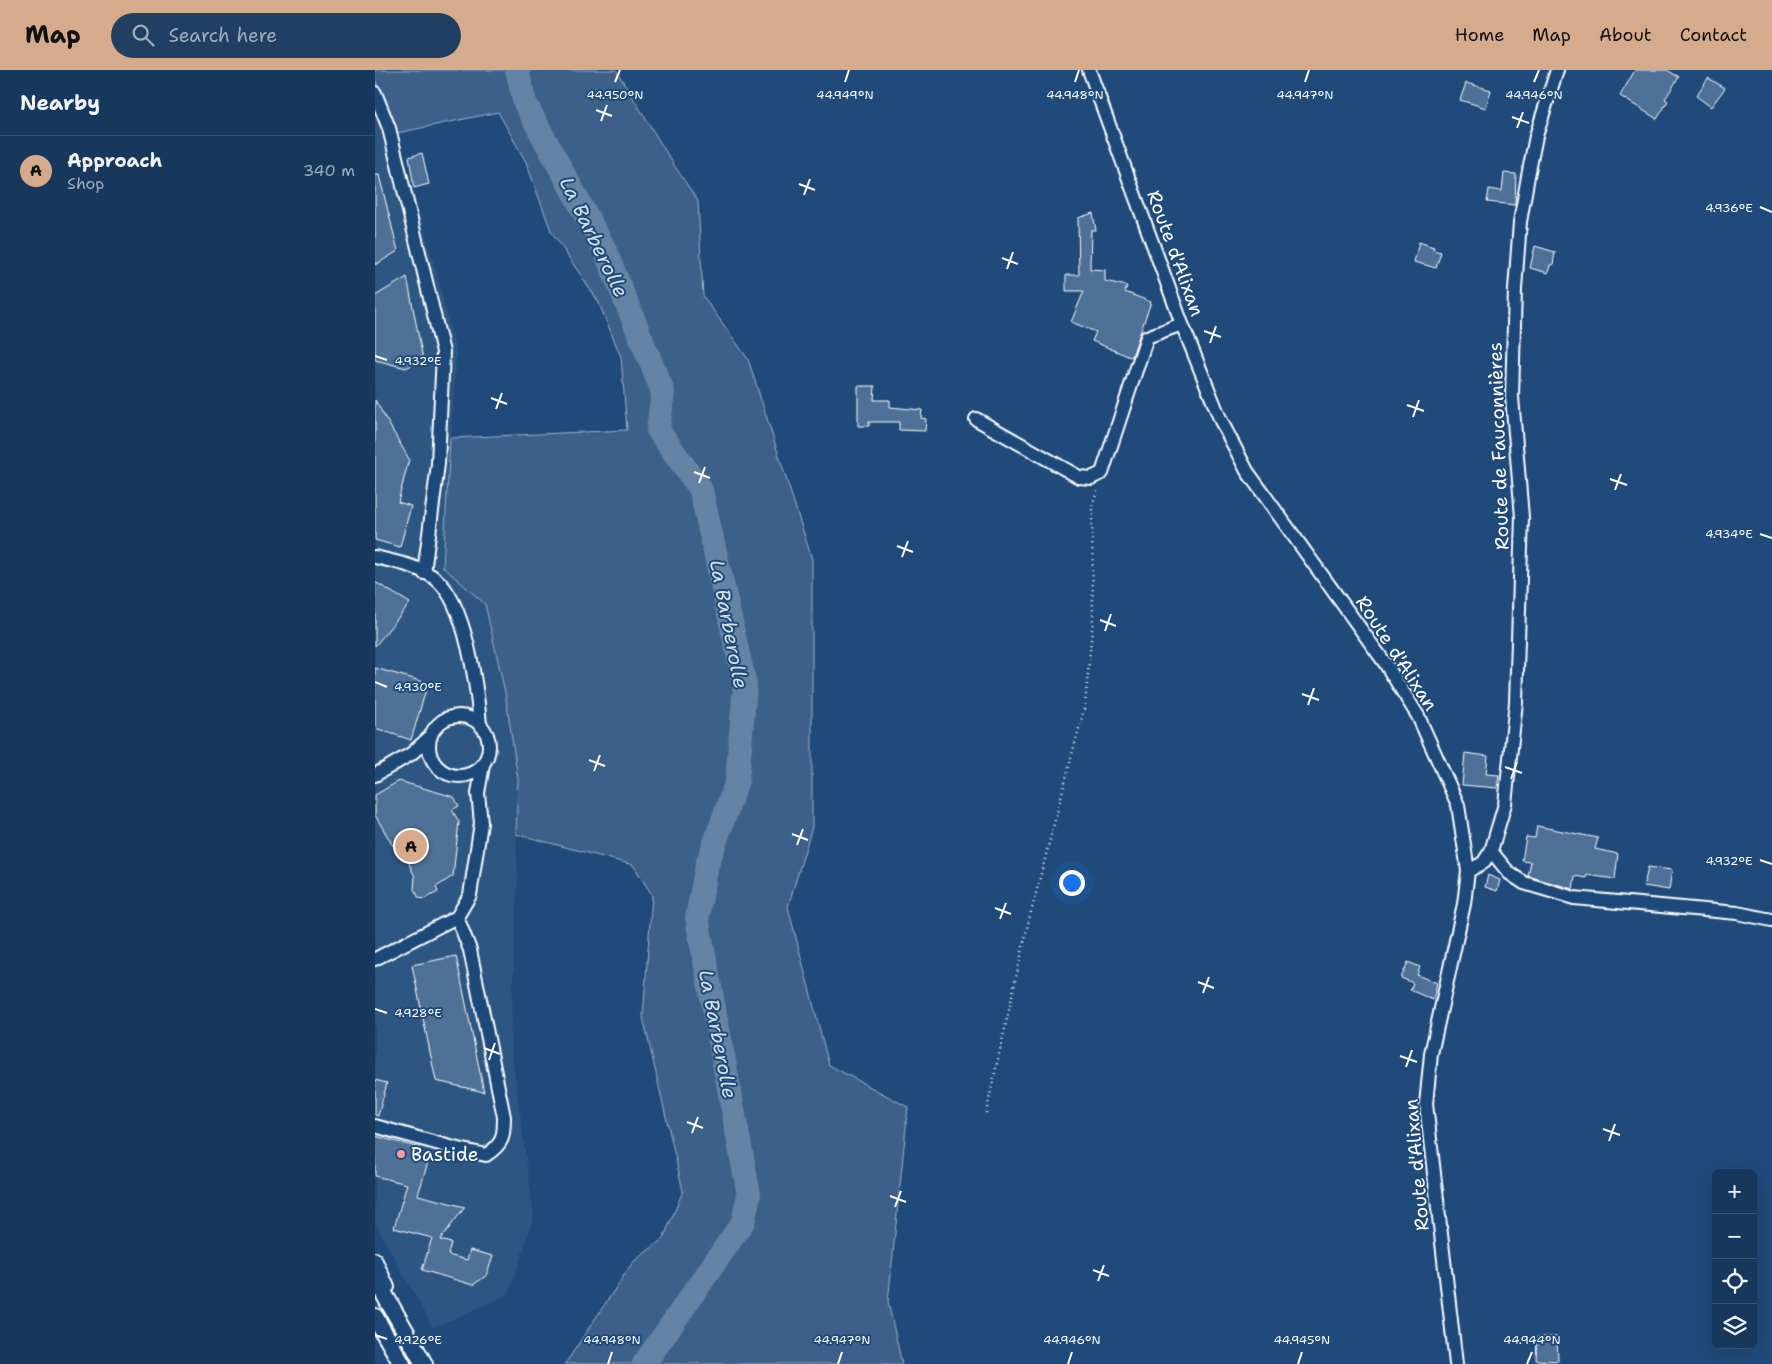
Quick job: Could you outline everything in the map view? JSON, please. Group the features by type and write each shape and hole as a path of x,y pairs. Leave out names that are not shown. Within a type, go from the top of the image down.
{"main road":[{"path":"375,1278 422,1361"},
{"path":"375,1317 402,1364"}],"street":[{"name":"Route d'Alixan","path":"1089,70 1182,324 1221,420 1247,471 1385,663 1418,716 1458,805 1468,871 1464,904 1431,1054 1426,1104 1456,1364"},
{"name":"Route de Fauconnières","path":"1468,871 1483,863 1491,851 1505,804 1515,702 1522,517 1512,398 1512,349 1520,222 1535,136 1557,70"},
{"path":"375,93 389,128 443,352 438,464 424,573"},
{"path":"976,419 1079,478 1091,478 1102,473 1147,337 1182,324"},
{"path":"375,557 411,566 437,580 457,606 478,696 480,724 489,744 483,765 479,793 481,824 470,895 457,916 375,959"},
{"path":"457,716 478,696"},
{"path":"375,775 411,754 431,736 441,722 457,716 466,716 480,724"},
{"path":"431,736 430,751 436,765"},
{"path":"411,754 436,765 443,771 460,776 479,793"},
{"path":"460,776 473,773 483,765"},
{"path":"1491,851 1509,873 1524,883 1574,898 1737,913 1772,920"},
{"path":"375,1126 486,1155 498,1147 504,1133 504,1117 470,950 457,916"},
{"path":"375,1259 422,1361"}],"path":[{"path":"986,1113 1029,920 1085,705 1093,618 1092,506 1102,473"}],"shaded area":[{"path":"375,70 616,70 698,201 703,296 748,359 812,559 812,827 788,907 829,1065 908,1107 888,1302 902,1364 565,1364 633,1262 663,1239 683,1191 643,1017 652,895 633,865 516,834 518,779 505,692 485,604 443,567 450,438 627,430 621,357 598,301 551,231 526,162 498,112 397,133 375,79"},
{"path":"375,79 397,133 440,285 456,354 443,567 485,604 505,692 518,779 516,834 518,879 510,1039 534,1217 509,1294 433,1328 375,1223"}],"building":[{"path":"1635,70 1667,70 1679,77 1665,99 1668,101 1657,119 1620,96"},
{"path":"1708,78 1725,88 1711,107 1696,96"},
{"path":"1466,83 1491,90 1486,108 1460,100"},
{"path":"422,153 429,184 414,188 409,157"},
{"path":"1504,173 1516,174 1515,205 1487,202 1489,189 1502,191"},
{"path":"375,175 379,175 398,251 375,265"},
{"path":"1093,213 1096,230 1091,230 1090,269 1105,270 1105,281 1127,286 1125,292 1151,302 1132,356 1130,357 1092,341 1096,332 1071,322 1084,291 1066,291 1066,275 1079,275 1078,218"},
{"path":"1419,242 1434,247 1433,250 1441,252 1436,268 1414,262"},
{"path":"1535,246 1555,252 1553,265 1550,265 1548,273 1530,268"},
{"path":"407,277 423,359 406,368 375,360 375,296"},
{"path":"858,386 875,386 874,400 890,400 890,407 922,410 921,418 926,419 925,431 899,430 899,422 869,422 869,426 858,426"},
{"path":"375,400 409,459 398,502 411,506 400,547 375,540"},
{"path":"375,582 410,603 375,646"},
{"path":"375,668 428,683 411,740 375,728"},
{"path":"1465,753 1488,756 1486,774 1499,775 1497,788 1462,785"},
{"path":"399,781 454,797 459,806 452,810 459,822 453,876 436,887 438,892 424,899 419,898 414,889 415,877 409,864 410,861 398,843 393,846 375,815 375,795"},
{"path":"1537,826 1598,838 1595,849 1618,854 1615,879 1587,875 1586,878 1575,876 1573,889 1528,876 1531,862 1522,861 1526,837 1535,838"},
{"path":"1648,867 1672,870 1669,890 1644,886"},
{"path":"1488,875 1500,880 1497,891 1485,887"},
{"path":"456,956 484,1092 436,1081 412,965"},
{"path":"1408,962 1420,967 1417,975 1437,983 1433,1000 1410,990 1413,983 1401,978"},
{"path":"375,1080 387,1083 378,1116 375,1115"},
{"path":"375,1136 420,1148 417,1159 428,1162 418,1195 465,1207 440,1240 451,1243 448,1255 467,1260 470,1250 493,1256 486,1276 473,1285 422,1270 432,1238 394,1228 407,1184 375,1176"},
{"path":"1537,1337 1557,1337 1558,1361 1536,1360"}],"waterway":[{"name":"La Barberolle","path":"517,70 525,103 604,248 663,392 658,430 701,490 745,685 737,781 707,865 697,918 749,1195 743,1222 644,1364"}],"place":[{"name":"Approach","path":"411,846"},
{"name":"Bastide","path":"401,1154"}]}
